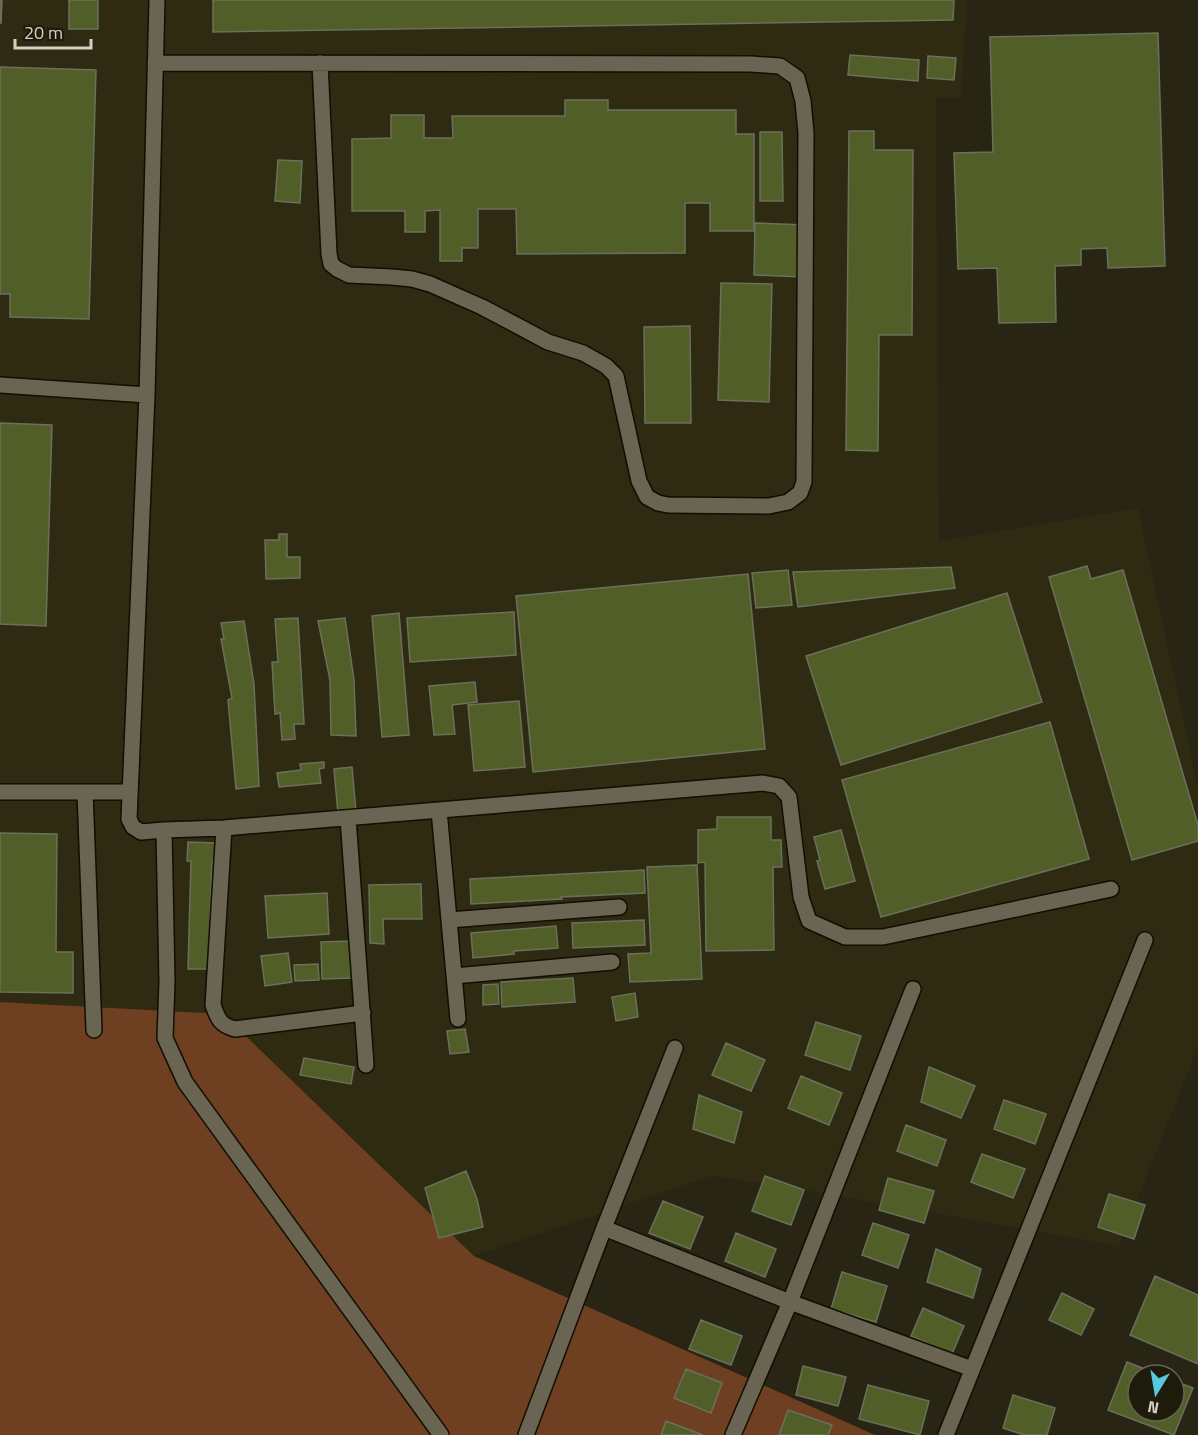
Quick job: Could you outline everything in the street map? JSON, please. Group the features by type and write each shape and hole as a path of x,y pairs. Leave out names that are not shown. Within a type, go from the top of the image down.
{"street":[{"path":"157,0 147,395 129,819 133,827 141,832 224,828 763,783 779,786 789,797 801,897 809,921 845,938 883,937 1111,889"},
{"path":"155,63 320,63 751,64 780,66 797,78 803,101 806,133 804,482 800,494 788,502 769,506 658,503 647,497 639,481 616,376 606,366 584,353 548,342 482,307 430,284 412,279 349,275 331,264 320,63"},
{"path":"0,385 147,395"},
{"path":"0,792 130,792"},
{"path":"86,792 94,1030"},
{"path":"439,810 458,1019"},
{"path":"348,818 366,1065"},
{"path":"224,828 213,1005 217,1016 225,1026 235,1029 363,1013"},
{"path":"164,830 167,982 165,1038 185,1082 441,1435"},
{"path":"449,920 619,907"},
{"path":"946,1435 1145,940"},
{"path":"454,976 612,962"},
{"path":"733,1435 790,1302 913,989"},
{"path":"526,1435 675,1048"},
{"path":"604,1228 790,1302 972,1370"}],"shaded area":[{"path":"0,0 967,0 961,97 936,98 939,541 1138,508 1198,788 1198,1047 1119,1246 712,1176 474,1256 223,1014 0,1002"},
{"path":"0,1002 223,1014 474,1256 875,1435 0,1435"}],"building":[{"path":"0,0 2,0 1,23 0,22"},
{"path":"69,0 98,0 98,29 69,29"},
{"path":"213,0 954,0 953,20 213,32"},
{"path":"1158,33 1165,266 1108,268 1107,248 1081,249 1081,265 1055,266 1056,322 999,323 997,268 958,269 954,153 993,152 990,37"},
{"path":"850,55 919,60 918,81 848,75"},
{"path":"928,56 956,58 954,80 927,78"},
{"path":"0,67 96,70 89,319 10,317 10,294 0,294"},
{"path":"565,100 608,100 608,110 736,110 736,134 754,134 754,231 710,231 710,203 685,203 685,253 517,254 516,209 478,209 478,248 462,248 462,261 440,261 440,210 425,211 425,232 405,232 405,211 352,211 352,139 391,138 391,115 424,115 424,138 453,138 452,116 565,116"},
{"path":"849,131 874,131 874,150 913,150 912,335 879,335 878,451 846,450"},
{"path":"760,132 782,132 783,201 760,201"},
{"path":"278,160 302,161 300,203 275,201"},
{"path":"755,223 804,225 802,277 754,275"},
{"path":"721,283 772,284 769,402 718,400"},
{"path":"690,326 691,423 645,423 644,327"},
{"path":"0,423 52,425 46,626 0,624"},
{"path":"279,534 287,534 287,557 300,557 300,578 266,579 265,540 279,540"},
{"path":"1087,566 1091,579 1123,570 1198,825 1198,841 1132,860 1049,577"},
{"path":"951,567 955,588 798,607 793,572"},
{"path":"788,570 792,605 756,608 752,573"},
{"path":"748,574 765,749 533,772 516,596"},
{"path":"1007,593 1042,702 841,765 806,656"},
{"path":"514,612 516,655 410,662 407,618"},
{"path":"399,613 409,735 382,737 372,616"},
{"path":"298,618 304,724 294,724 295,739 282,740 280,713 275,714 272,662 278,662 275,619"},
{"path":"345,618 354,680 356,736 331,735 330,680 318,621"},
{"path":"244,621 254,684 259,786 236,789 228,700 232,698 221,639 224,639 221,623"},
{"path":"475,682 477,702 452,705 455,734 434,735 429,686"},
{"path":"519,701 525,767 474,771 468,705"},
{"path":"1050,722 1089,859 881,917 842,780"},
{"path":"324,762 324,768 319,769 321,783 279,787 277,773 301,770 300,764"},
{"path":"352,767 356,812 338,814 334,769"},
{"path":"717,817 771,817 771,840 781,840 782,867 773,867 774,950 706,951 705,862 698,863 698,830 717,829"},
{"path":"841,830 855,881 825,889 817,861 820,860 814,837"},
{"path":"0,833 57,834 56,952 73,952 73,993 0,992"},
{"path":"188,842 215,843 215,862 212,862 208,969 188,969 191,861 187,861"},
{"path":"697,865 702,979 630,982 628,954 651,953 647,867"},
{"path":"644,870 645,893 471,904 470,879"},
{"path":"421,884 422,919 383,919 384,944 370,943 369,885"},
{"path":"327,893 329,934 268,938 265,896"},
{"path":"644,920 645,945 573,948 572,923"},
{"path":"556,926 558,948 514,951 514,954 473,958 471,933"},
{"path":"351,941 352,978 322,979 321,942"},
{"path":"288,953 292,982 265,986 261,956"},
{"path":"318,964 319,980 295,981 294,965"},
{"path":"573,978 575,1002 502,1007 501,982"},
{"path":"498,984 499,1004 483,1005 483,985"},
{"path":"635,993 638,1017 616,1021 612,997"},
{"path":"816,1022 861,1036 850,1070 805,1055"},
{"path":"465,1029 469,1052 450,1054 447,1031"},
{"path":"726,1043 765,1060 751,1091 712,1075"},
{"path":"304,1058 354,1067 351,1084 300,1075"},
{"path":"929,1067 975,1086 961,1118 921,1102"},
{"path":"801,1076 842,1093 829,1125 788,1108"},
{"path":"699,1095 742,1112 734,1143 693,1129"},
{"path":"1004,1100 1046,1114 1035,1144 994,1129"},
{"path":"906,1125 946,1140 937,1166 897,1151"},
{"path":"982,1154 1025,1169 1013,1198 971,1182"},
{"path":"466,1171 477,1199 483,1227 439,1238 425,1188"},
{"path":"765,1176 804,1190 791,1225 752,1211"},
{"path":"888,1178 934,1191 924,1223 879,1210"},
{"path":"1109,1194 1145,1205 1134,1239 1098,1227"},
{"path":"663,1201 703,1217 690,1249 649,1233"},
{"path":"873,1223 909,1235 898,1268 862,1255"},
{"path":"736,1233 776,1249 765,1277 725,1261"},
{"path":"936,1249 981,1269 973,1298 927,1282"},
{"path":"842,1272 887,1286 876,1322 831,1309"},
{"path":"1155,1276 1198,1295 1198,1364 1130,1335"},
{"path":"1062,1293 1094,1309 1081,1335 1049,1320"},
{"path":"923,1308 964,1326 952,1354 911,1336"},
{"path":"701,1320 742,1336 731,1365 689,1349"},
{"path":"1126,1365 1126,1417 1108,1410"},
{"path":"803,1366 846,1377 838,1406 796,1395"},
{"path":"686,1369 722,1383 711,1413 674,1398"},
{"path":"868,1385 929,1401 920,1435 859,1419"},
{"path":"1186,1385 1193,1388 1186,1405"},
{"path":"1013,1395 1055,1408 1047,1435 1024,1435 1003,1428"},
{"path":"788,1410 832,1425 828,1435 779,1435"},
{"path":"666,1421 703,1435 661,1435"},
{"path":"1142,1423 1179,1423 1174,1435"}]}
